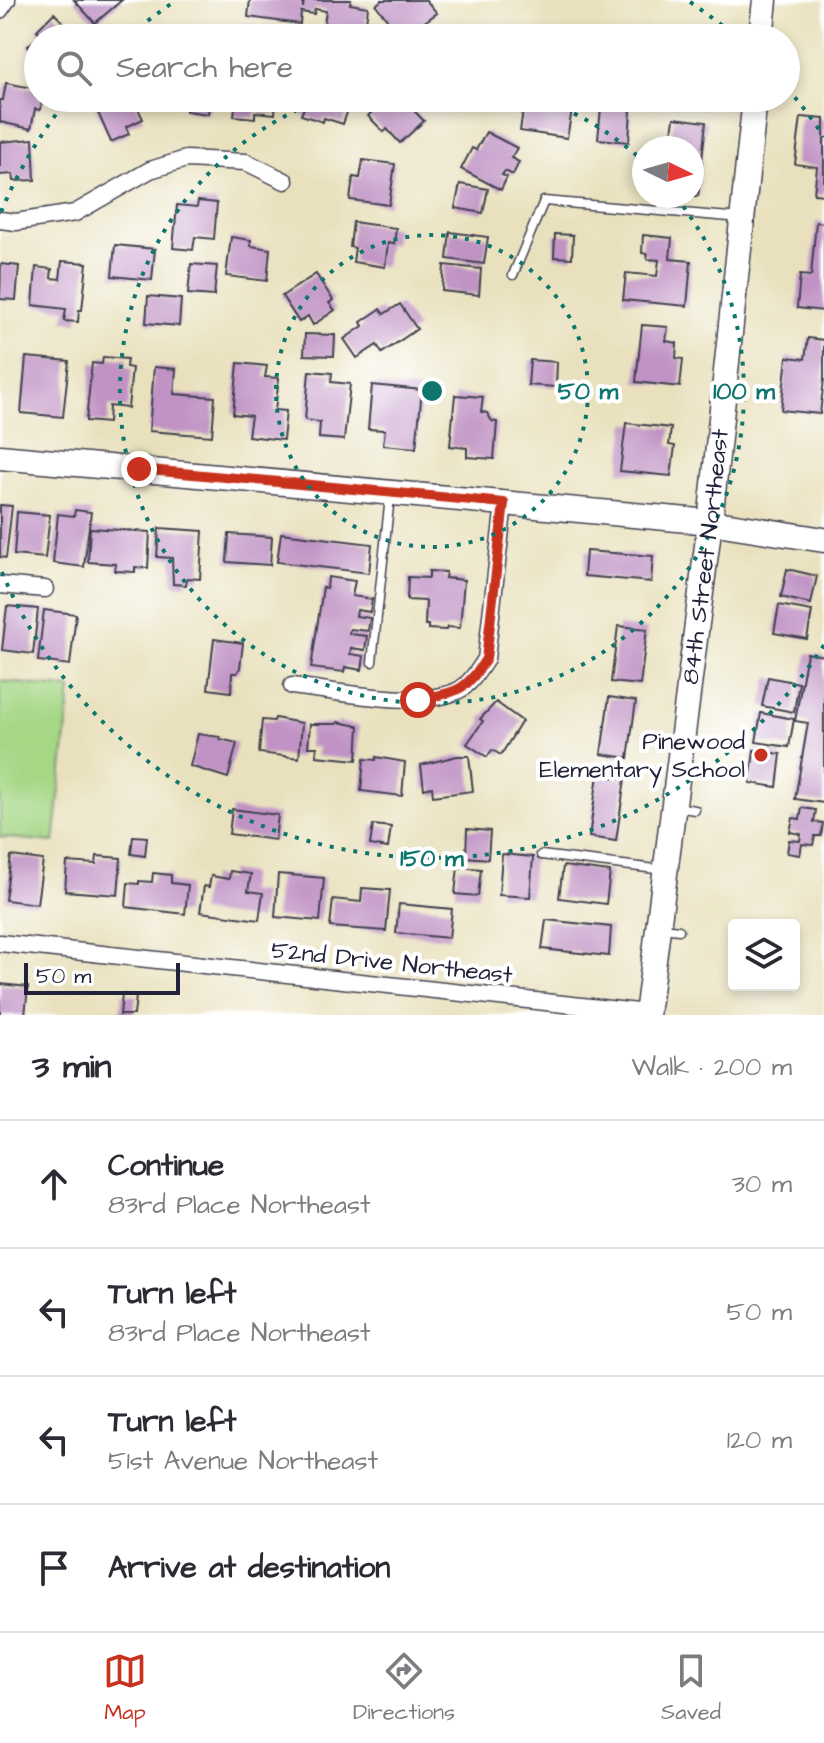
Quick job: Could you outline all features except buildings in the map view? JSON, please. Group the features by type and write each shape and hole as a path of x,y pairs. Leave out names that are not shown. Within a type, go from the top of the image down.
{"street":[{"path":"0,10 7,0"},
{"path":"762,24 765,0"},
{"name":"84th Street Northeast","path":"647,1014 668,928 665,870 684,808 710,522 753,112"},
{"path":"0,220 16,222 75,213 150,170 186,159 246,162 285,181"},
{"path":"0,457 710,522 824,540"},
{"path":"292,686 418,700 459,691 486,659 504,503"},
{"path":"0,585 45,589"},
{"name":"52nd Drive Northeast","path":"0,943 647,1014"}],"lane":[{"path":"513,275 544,201 742,218"},
{"path":"372,662 390,492"},
{"path":"541,855 665,870"}],"green space":[{"path":"0,681 71,689 54,842 0,837"}],"place":[{"name":"Pinewood Elementary School","path":"761,755"}],"route":[{"path":"139,469 504,503 486,659 459,691 418,700"}]}
